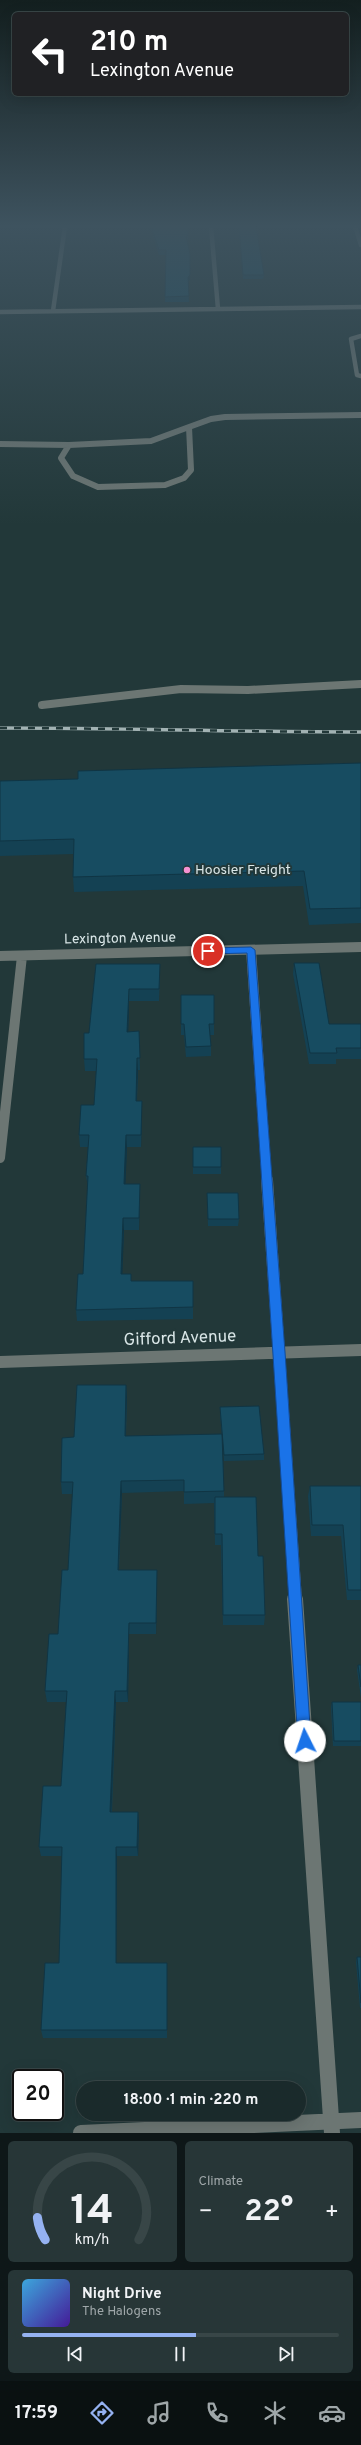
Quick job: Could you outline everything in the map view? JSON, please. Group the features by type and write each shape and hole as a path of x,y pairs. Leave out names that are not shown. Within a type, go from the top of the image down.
{"street":[{"path":"361,336 351,339 357,376 361,376"},
{"path":"0,444 69,445 151,441 211,419 225,417 361,415"},
{"path":"69,445 61,458 73,476 98,487 165,485 184,478 192,470 189,427"},
{"path":"42,705 181,689 248,690 361,684"},
{"name":"Lexington Avenue","path":"0,956 361,947"},
{"path":"251,950 280,1352 332,2127"},
{"path":"0,1158 22,956"},
{"name":"Gifford Avenue","path":"0,1362 361,1350"},
{"path":"81,2133 332,2127 361,2120"}],"building":[{"path":"361,763 361,908 310,909 304,871 73,877 74,839 0,841 0,781 78,779 78,771"},
{"path":"294,963 319,963 329,1024 361,1024 361,1048 336,1048 337,1053 310,1053"},
{"path":"96,964 160,964 159,989 129,989 127,1032 139,1031 140,1058 137,1058 136,1101 142,1101 141,1135 126,1135 124,1184 140,1184 139,1218 123,1218 121,1274 131,1274 131,1281 193,1281 193,1307 76,1310 78,1274 83,1274 88,1176 86,1176 89,1135 79,1135 81,1105 94,1105 97,1059 84,1059 84,1033 89,1033"},
{"path":"181,995 214,995 214,1024 209,1024 211,1046 186,1047 184,1024 181,1024"},
{"path":"193,1147 221,1147 221,1167 193,1167"},
{"path":"207,1193 238,1193 239,1219 208,1219"},
{"path":"77,1385 126,1385 125,1436 222,1434 224,1491 184,1492 184,1480 121,1481 118,1570 157,1570 156,1623 129,1623 127,1691 115,1691 110,1812 138,1812 137,1847 116,1847 116,1963 167,1963 167,2030 41,2030 45,1963 59,1963 62,1847 39,1847 43,1786 61,1786 67,1691 45,1691 49,1634 58,1634 62,1570 68,1570 73,1482 61,1482 62,1438 74,1437"},
{"path":"259,1406 264,1454 224,1455 220,1407"},
{"path":"310,1486 361,1486 361,1590 348,1590 343,1525 312,1525"},
{"path":"215,1497 256,1497 258,1556 263,1556 265,1615 223,1615 222,1534 215,1534"},
{"path":"358,1665 361,1665 361,1687"},
{"path":"332,1702 361,1702 361,1741 334,1741"},
{"path":"357,1957 361,1957 361,2003"}],"railway":[{"path":"0,728 361,732"}],"place":[{"name":"Hoosier Freight","path":"187,870"}],"route":[{"path":"208,951 251,950 280,1352 305,1741"}]}
